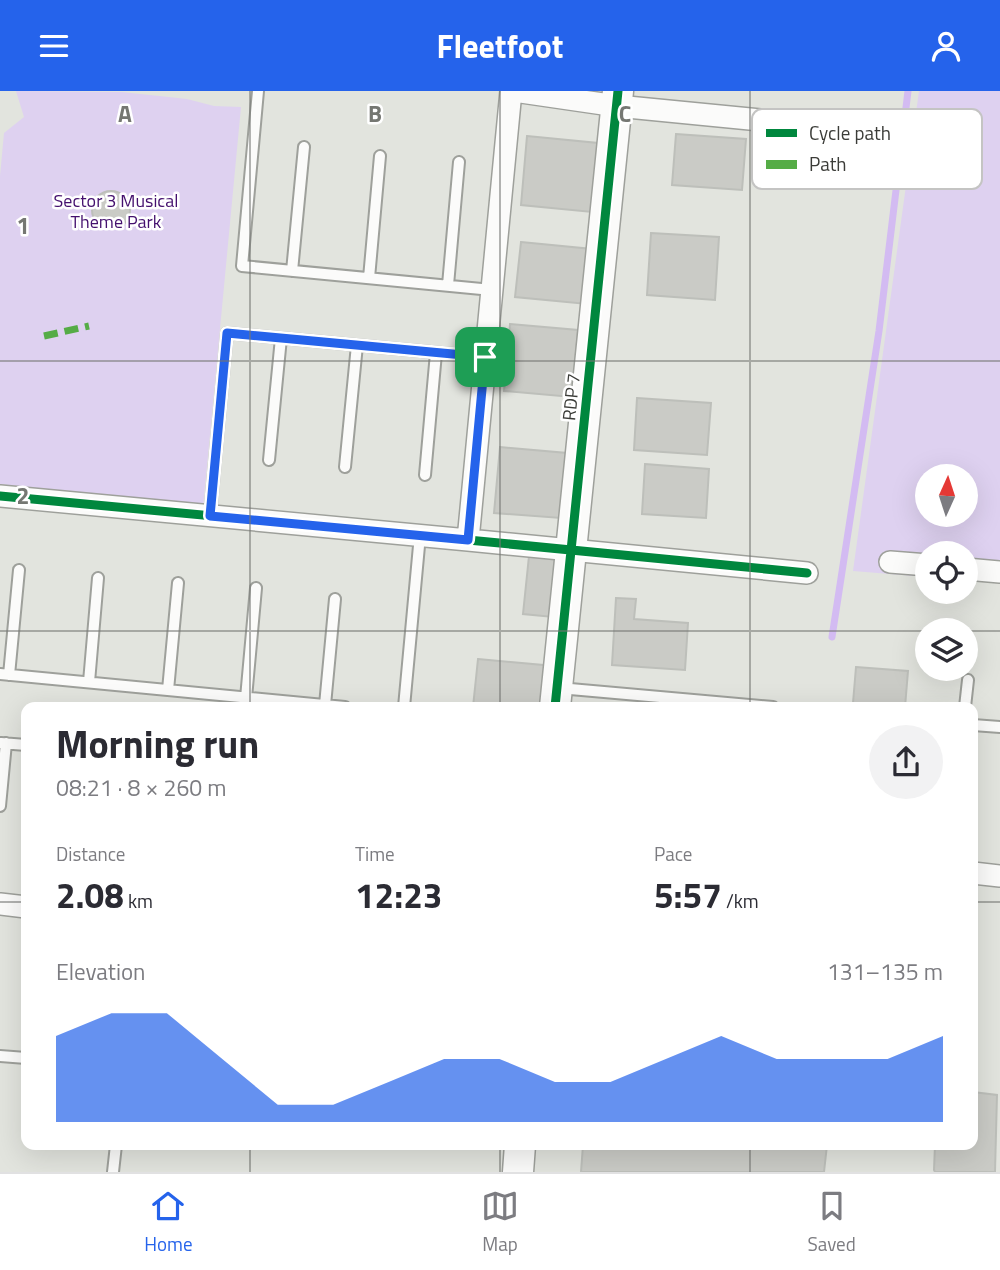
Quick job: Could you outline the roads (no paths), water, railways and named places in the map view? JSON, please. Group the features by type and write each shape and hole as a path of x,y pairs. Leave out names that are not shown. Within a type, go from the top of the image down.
{"street":[{"path":"468,540 512,91 617,99 752,116"},
{"name":"RDP 7","path":"556,697 617,99"},
{"path":"0,496 807,573"},
{"path":"890,562 915,564"},
{"path":"978,570 1000,572"},
{"path":"978,874 1000,876"},
{"path":"0,904 21,906"},
{"path":"518,1172 520,1150"}],"lane":[{"path":"258,91 242,266 492,289"},
{"path":"292,271 304,147"},
{"path":"369,278 380,156"},
{"path":"448,285 459,162"},
{"path":"210,516 227,333 485,357"},
{"path":"269,460 281,338"},
{"path":"345,467 357,345"},
{"path":"425,475 436,353"},
{"path":"404,702 420,535"},
{"path":"19,570 5,674 291,702"},
{"path":"89,682 98,578"},
{"path":"168,690 178,583"},
{"path":"246,698 257,588"},
{"path":"325,702 335,599"},
{"path":"966,702 968,681"},
{"path":"556,697 664,702"},
{"path":"978,725 1000,727"},
{"path":"0,806 3,743 21,745"},
{"path":"0,1056 21,1058"},
{"path":"113,1172 115,1150"}],"waterway":[{"path":"906,109 908,91"},
{"path":"832,637 879,331 896,189"}],"park label":[{"name":"Sector 3 Musical Theme Park","path":"116,210"}]}
